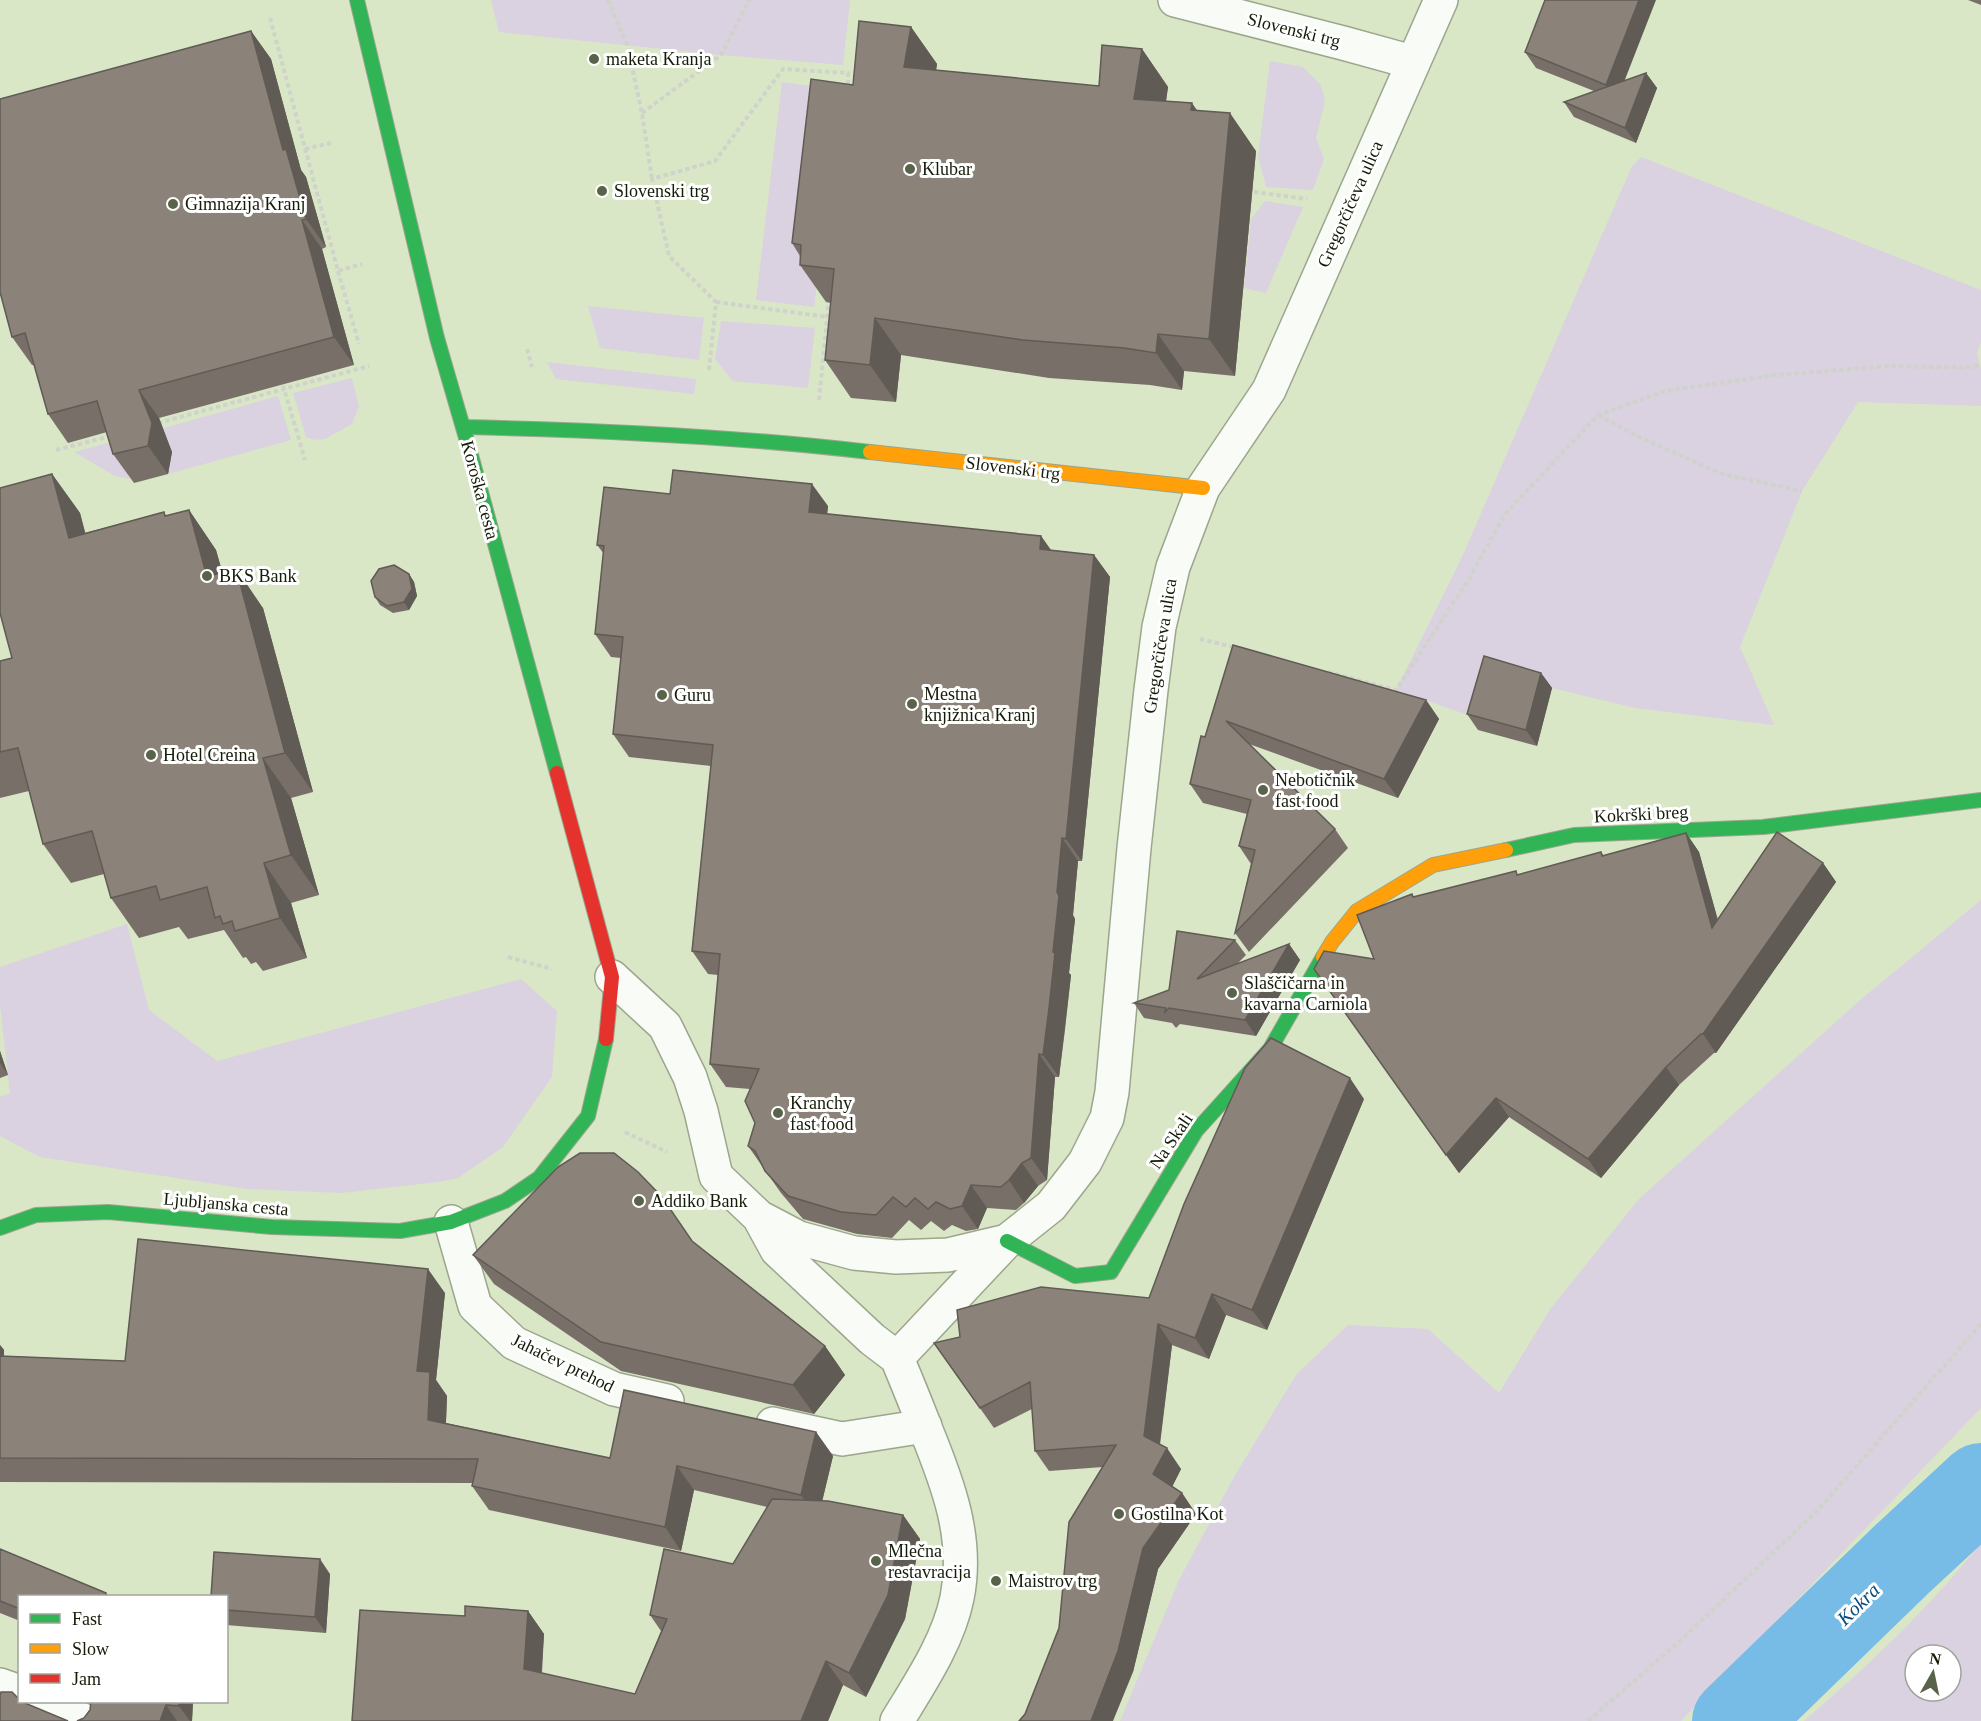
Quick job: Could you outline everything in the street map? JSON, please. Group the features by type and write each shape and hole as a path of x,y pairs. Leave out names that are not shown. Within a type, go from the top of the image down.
{"street":[{"name":"Koroška cesta","path":"357,0 437,338 612,977 606,1040 588,1116 538,1178 505,1201 451,1222"},
{"name":"Slovenski trg","path":"1175,0 1412,62"},
{"name":"Gregorčičeva ulica","path":"1007,1241 1051,1206 1085,1162 1107,1118 1112,1092 1134,848 1159,627 1173,567 1203,488 1269,390 1441,0"},
{"name":"Slovenski trg","path":"463,427 548,429 785,442 1203,488"},
{"name":"Kokrški breg","path":"1332,942 1357,911 1433,865 1574,835 1763,827 1981,800"},
{"name":"Na Skali","path":"1007,1241 1075,1276 1111,1272 1196,1131 1270,1049 1332,942"},
{"path":"612,977 665,1026 690,1077 717,1176 759,1217 799,1238 854,1253 896,1257 948,1255 1007,1241"},
{"name":"Ljubljanska cesta","path":"0,1228 36,1215 108,1212 272,1227 388,1231 451,1222"},
{"path":"759,1217 777,1250 872,1339 897,1358 945,1476 957,1519 961,1559 957,1599 944,1637 897,1721"},
{"name":"Jahačev prehod","path":"451,1222 475,1306 514,1343 614,1389 693,1407"},
{"path":"897,1358 1007,1241"},
{"path":"739,1417 842,1439 925,1426"},
{"path":"0,1685 18,1691"},
{"path":"45,1703 85,1721"}],"path":[{"path":"608,0 627,44 669,256 716,302 828,317"},
{"path":"642,113 722,55 749,0"},
{"path":"270,18 359,344"},
{"path":"652,179 715,161 783,69 848,73 848,92"},
{"path":"305,149 331,143"},
{"path":"1254,192 1317,200"},
{"path":"316,213 322,211"},
{"path":"338,271 362,264"},
{"path":"819,400 830,295"},
{"path":"709,370 716,302"},
{"path":"527,349 531,367"},
{"path":"1322,671 1396,690 1469,579 1505,514 1598,415 1665,391 1776,375 1890,366 1964,368 1981,365"},
{"path":"147,426 369,366"},
{"path":"284,388 305,460"},
{"path":"1598,415 1636,436 1722,474 1802,491"},
{"path":"56,450 113,435"},
{"path":"1159,627 1239,649"},
{"path":"508,957 552,969"},
{"path":"1588,1721 1682,1640 1816,1511 1981,1324"}],"shaded area":[{"path":"491,0 850,0 843,65 499,32"},
{"path":"1270,61 1303,67 1321,85 1325,101 1316,138 1324,159 1313,190 1266,187 1258,156"},
{"path":"782,82 840,90 814,307 756,300"},
{"path":"1641,157 1981,290 1981,342 1977,354 1981,369 1981,406 1858,402 1802,491 1740,647 1774,725 1635,708 1552,688 1488,660 1465,714 1396,690 1462,557 1632,166"},
{"path":"1265,201 1303,207 1266,293 1244,288 1251,219"},
{"path":"588,306 704,318 699,360 600,348"},
{"path":"721,321 815,328 808,388 733,381 715,359"},
{"path":"547,362 696,379 694,394 556,379"},
{"path":"352,378 359,406 352,424 325,439 315,440 306,437 293,393"},
{"path":"278,396 291,440 168,474 172,452 167,437 157,430"},
{"path":"137,435 142,481 115,476 74,452"},
{"path":"1981,900 1981,1408 1681,1721 1120,1721 1179,1580 1234,1477 1296,1375 1348,1325 1428,1329 1499,1393 1551,1308 1639,1199 1859,1001"},
{"path":"127,924 149,1010 217,1061 521,979 557,1011 552,1077 503,1147 458,1178 438,1182 341,1193 248,1189 40,1157 0,1136 0,1097 10,1093 0,1006 0,967"},
{"path":"1981,1543 1981,1721 1804,1721 1851,1680 1940,1591"}],"building":[{"path":"1545,0 1639,0 1606,85 1525,52"},
{"path":"859,21 911,27 904,67 1099,86 1102,45 1142,49 1134,99 1192,103 1191,110 1230,113 1209,339 1158,334 1156,353 1124,348 1023,340 875,318 870,365 825,360 834,269 800,265 801,245 792,243 811,79 853,85"},
{"name":"Gimnazija Kranj","path":"251,31 283,150 286,149 306,219 302,220 334,337 139,390 152,423 148,446 113,454 97,401 48,414 25,333 12,337 0,292 0,99"},
{"path":"1646,73 1625,128 1564,102"},
{"path":"673,470 812,484 809,512 1041,536 1040,549 1094,555 1066,839 1062,838 1049,1008 1043,1055 1039,1054 1031,1158 1022,1163 1001,1187 971,1185 962,1206 950,1209 936,1202 928,1209 915,1198 906,1207 893,1197 876,1215 841,1212 788,1196 765,1171 755,1151 748,1146 755,1123 745,1101 759,1069 710,1064 720,954 692,951 713,745 613,734 623,637 595,634 604,546 597,545 604,487 670,494"},
{"name":"Hotel Creina","path":"52,474 69,538 164,512 165,516 189,510 207,577 236,568 285,753 263,758 291,855 264,863 280,918 235,931 232,921 223,924 220,916 215,918 207,887 160,900 156,886 111,898 92,831 43,844 18,748 0,752 0,661 12,658 0,613 0,488"},
{"path":"394,565 409,574 412,589 404,602 387,606 375,597 371,581 379,569"},
{"path":"1233,645 1426,700 1384,779 1226,721 1335,829 1235,933 1255,850 1239,846 1251,800 1190,784 1201,736 1205,737"},
{"path":"1484,656 1541,673 1526,730 1467,714"},
{"path":"1777,832 1823,863 1703,1034 1666,1067 1588,1159 1496,1098 1446,1155 1314,969 1324,951 1374,959 1357,915 1412,894 1413,897 1516,871 1517,875 1601,852 1602,856 1686,833 1712,928"},
{"name":"Slaščičarna in kavarna Carniola","path":"1177,931 1235,940 1197,979 1289,944 1245,1020 1169,1008 1165,1012 1166,1008 1134,1003 1169,990"},
{"path":"1271,1038 1350,1078 1252,1310 1212,1294 1195,1338 1158,1324 1144,1436 1167,1448 1153,1474 1182,1493 1143,1548 1118,1651 1091,1721 1019,1721 1025,1714 1059,1628 1069,1522 1116,1445 1035,1451 1030,1382 980,1408 934,1343 960,1337 957,1310 1041,1287 1149,1298 1184,1204 1245,1068"},
{"path":"580,1153 614,1153 638,1172 662,1197 692,1241 825,1346 793,1385 601,1342 473,1255 558,1167"},
{"path":"138,1239 428,1269 417,1371 430,1372 428,1420 610,1458 624,1390 816,1432 801,1495 677,1466 665,1527 472,1486 478,1459 0,1458 0,1356 125,1361"},
{"path":"772,1499 828,1501 903,1515 888,1595 849,1673 826,1661 801,1721 352,1721 360,1610 465,1616 465,1606 528,1611 524,1669 635,1694 667,1619 650,1615 664,1549 733,1564"},
{"path":"0,1549 106,1593 105,1595 18,1595 18,1608 0,1601"},
{"path":"214,1552 320,1559 315,1617 228,1610 228,1595 211,1595"},
{"path":"1,1692 12,1692 18,1698 18,1703 25,1703 68,1721 0,1721"},
{"path":"91,1703 179,1703 179,1706 166,1705 160,1721 77,1721 84,1718 90,1710"}],"waterway":[{"name":"Kokra","path":"1735,1721 1981,1486"}],"traffic: fast":[{"path":"357,0 437,338 557,773"},
{"path":"463,427 667,435 870,452"},
{"path":"1506,850 1574,835 1763,827 1981,800"},
{"path":"1007,1241 1075,1276 1111,1272 1196,1131 1270,1049 1323,957"},
{"path":"0,1228 36,1215 108,1212 272,1227 400,1231 451,1222 505,1201 539,1178 588,1116 606,1039"}],"traffic: slow":[{"path":"870,452 1203,488"},
{"path":"1323,957 1357,911 1433,865 1506,850"}],"traffic: jam":[{"path":"557,773 612,977 606,1039"}],"place":[{"name":"maketa Kranja","path":"594,59"},
{"name":"Klubar","path":"910,169"},
{"name":"Slovenski trg","path":"602,191"},
{"name":"Gimnazija Kranj","path":"173,204"},
{"name":"BKS Bank","path":"207,576"},
{"name":"Guru","path":"662,695"},
{"name":"Mestna knjižnica Kranj","path":"912,704"},
{"name":"Hotel Creina","path":"151,755"},
{"name":"Nebotičnik fast food","path":"1263,790"},
{"name":"Slaščičarna in kavarna Carniola","path":"1232,993"},
{"name":"Kranchy fast food","path":"778,1113"},
{"name":"Addiko Bank","path":"639,1201"},
{"name":"Gostilna Kot","path":"1119,1514"},
{"name":"Mlečna restavracija","path":"876,1561"},
{"name":"Maistrov trg","path":"996,1581"}]}
